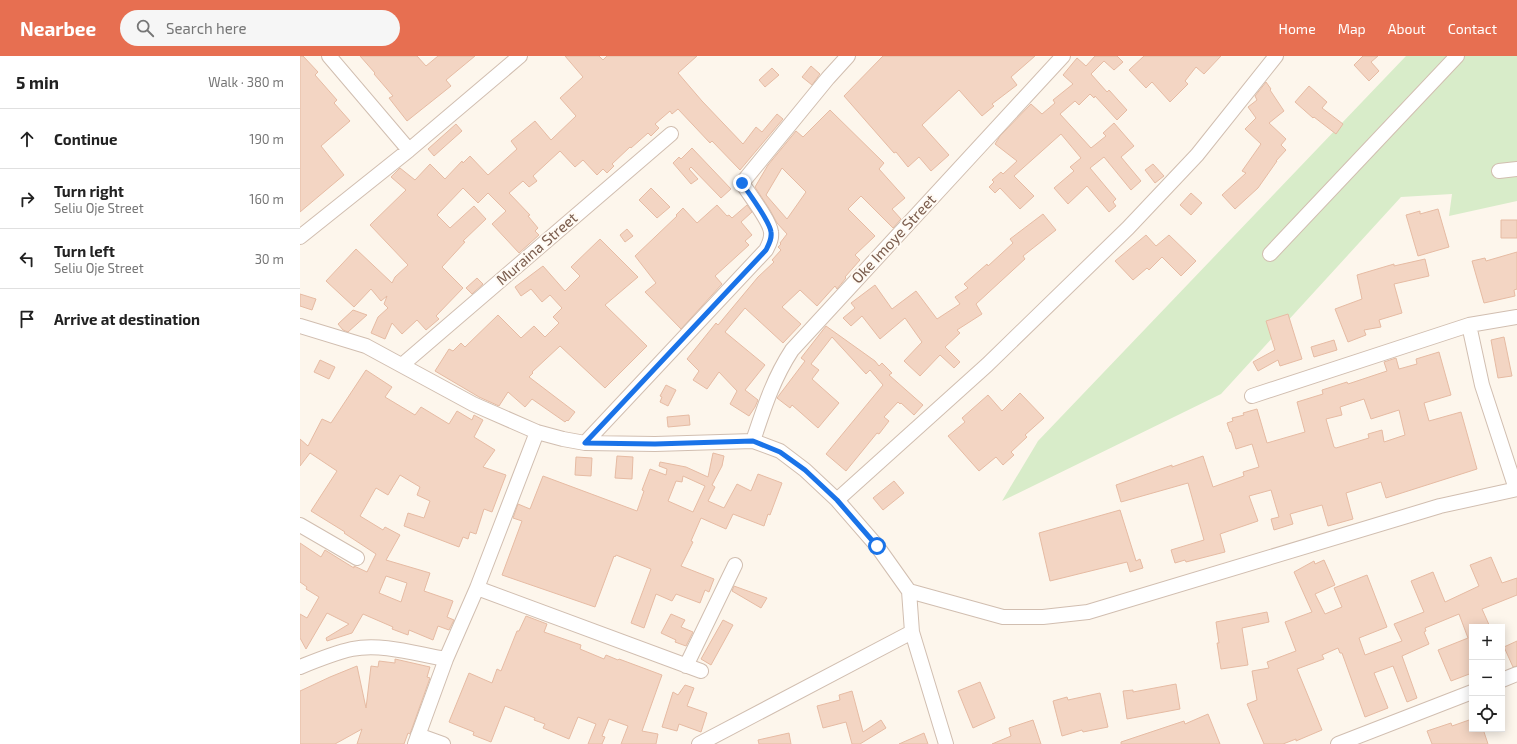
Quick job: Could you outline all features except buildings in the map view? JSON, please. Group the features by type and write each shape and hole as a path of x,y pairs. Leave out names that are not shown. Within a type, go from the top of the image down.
{"street":[{"path":"329,56 410,150"},
{"path":"300,237 410,150 520,56"},
{"path":"585,443 766,250 771,241 772,231 742,183 848,56"},
{"name":"Oke Imoye Street","path":"753,441 771,389 780,368 792,350 1063,56"},
{"path":"837,500 987,365 1128,228 1197,155 1276,56"},
{"path":"1270,254 1457,56"},
{"name":"Muraina Street","path":"402,364 671,134"},
{"path":"1499,170 1517,169"},
{"path":"1252,396 1469,325 1517,317"},
{"path":"909,591 1003,617 1043,617 1088,612 1440,506 1517,489 1482,385 1469,325"},
{"path":"300,326 366,346 402,364 473,404 537,432 563,439 585,443 655,444 753,441 780,452 805,470 837,500 877,546 909,591 912,632 946,744"},
{"path":"443,744 417,739 446,659 476,588 537,432"},
{"path":"300,525 358,558"},
{"path":"686,666 735,565"},
{"path":"476,588 701,671"},
{"path":"699,744 912,632"},
{"path":"300,667 328,655 353,649 378,648 446,659"},
{"path":"1505,679 1517,674"},
{"path":"1338,744 1469,693"}],"green space":[{"path":"1406,56 1517,56 1517,201 1449,216 1452,194 1401,197 1221,394 1002,501 1038,441"}],"route":[{"path":"742,183 772,231 771,241 766,250 585,443 655,444 753,441 780,452 805,470 837,500 877,546"}]}
